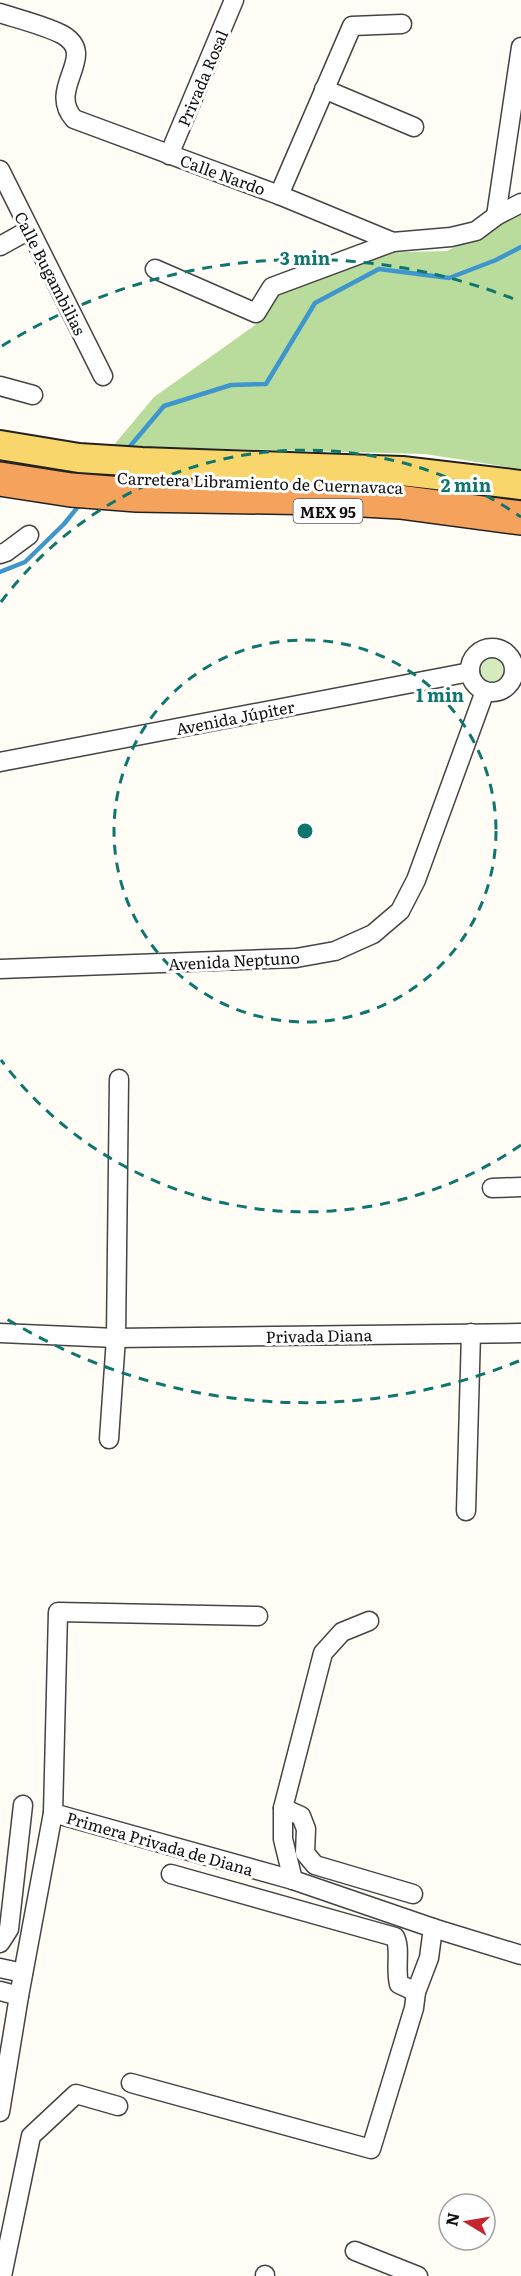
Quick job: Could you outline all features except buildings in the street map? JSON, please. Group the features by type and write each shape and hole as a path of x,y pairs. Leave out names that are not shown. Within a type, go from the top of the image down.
{"highway":[{"name":"Carretera Libramiento de Cuernavaca","path":"0,462 73,481"},
{"name":"Carretera Libramiento de Cuernavaca","path":"0,479 73,481 400,502 521,518"},
{"name":"Carretera Libramiento de Cuernavaca","path":"139,485 401,487 521,501"}],"main road":[{"name":"MEX 95","path":"0,445 73,481"},
{"name":"MEX 95","path":"139,485 402,471 521,485"},
{"name":"MEX 95","path":"0,491 73,481"},
{"name":"MEX 95","path":"139,485 326,511 399,514 521,530"}],"street":[{"name":"Privada Rosal","path":"169,155 234,0"},
{"name":"Calle Nardo","path":"0,13 63,35 73,44 77,57 64,95 65,110 74,119 279,195 393,242 451,237 476,231 496,216 521,203"},
{"path":"279,195 352,26 402,24"},
{"path":"496,216 521,47"},
{"path":"324,89 414,127"},
{"name":"Calle Bugambilias","path":"0,170 103,376"},
{"path":"0,246 29,230"},
{"path":"155,269 256,313 272,287 393,242"},
{"path":"0,386 33,395"},
{"path":"0,554 29,535"},
{"path":"487,648 504,650 517,663 507,686 501,690 485,691 472,681 470,672 474,657 487,648"},
{"name":"Avenida Júpiter","path":"0,762 470,672"},
{"name":"Avenida Neptuno","path":"0,969 296,958 334,951 373,934 400,911 416,880 485,691"},
{"path":"109,1439 116,1338 119,1079"},
{"path":"492,1188 521,1187"},
{"name":"Privada Diana","path":"0,1333 116,1338 521,1333"},
{"path":"466,1511 471,1333"},
{"path":"53,1813 58,1612 258,1616"},
{"path":"293,1880 283,1839 284,1808 323,1653 342,1632 369,1621"},
{"path":"0,1943 9,1929 23,1805"},
{"path":"284,1808 302,1816 306,1829 305,1853 315,1866 413,1894"},
{"name":"Primera Privada de Diana","path":"0,2112 53,1813 293,1880 433,1928 521,1955"},
{"path":"171,1874 395,1937 399,1945 396,1971 399,1984 416,1992"},
{"path":"131,2083 371,2148 414,2008 416,1992 429,1958 433,1928"},
{"path":"0,1968 23,1973"},
{"path":"0,1991 19,1996"},
{"path":"2,2276 31,2136 76,2094 118,2106"},
{"path":"354,2251 418,2276"}],"green space":[{"path":"521,214 521,469 425,454 113,446 154,397 258,323 280,293 368,253 447,251"},
{"path":"492,652 504,657 509,669 504,681 492,686 480,681 475,669 480,657"}],"waterway":[{"path":"126,451 164,406 231,385 266,384 315,303 379,269 449,278 496,260 521,247"},
{"path":"0,572 25,562 64,524 81,503"}]}
